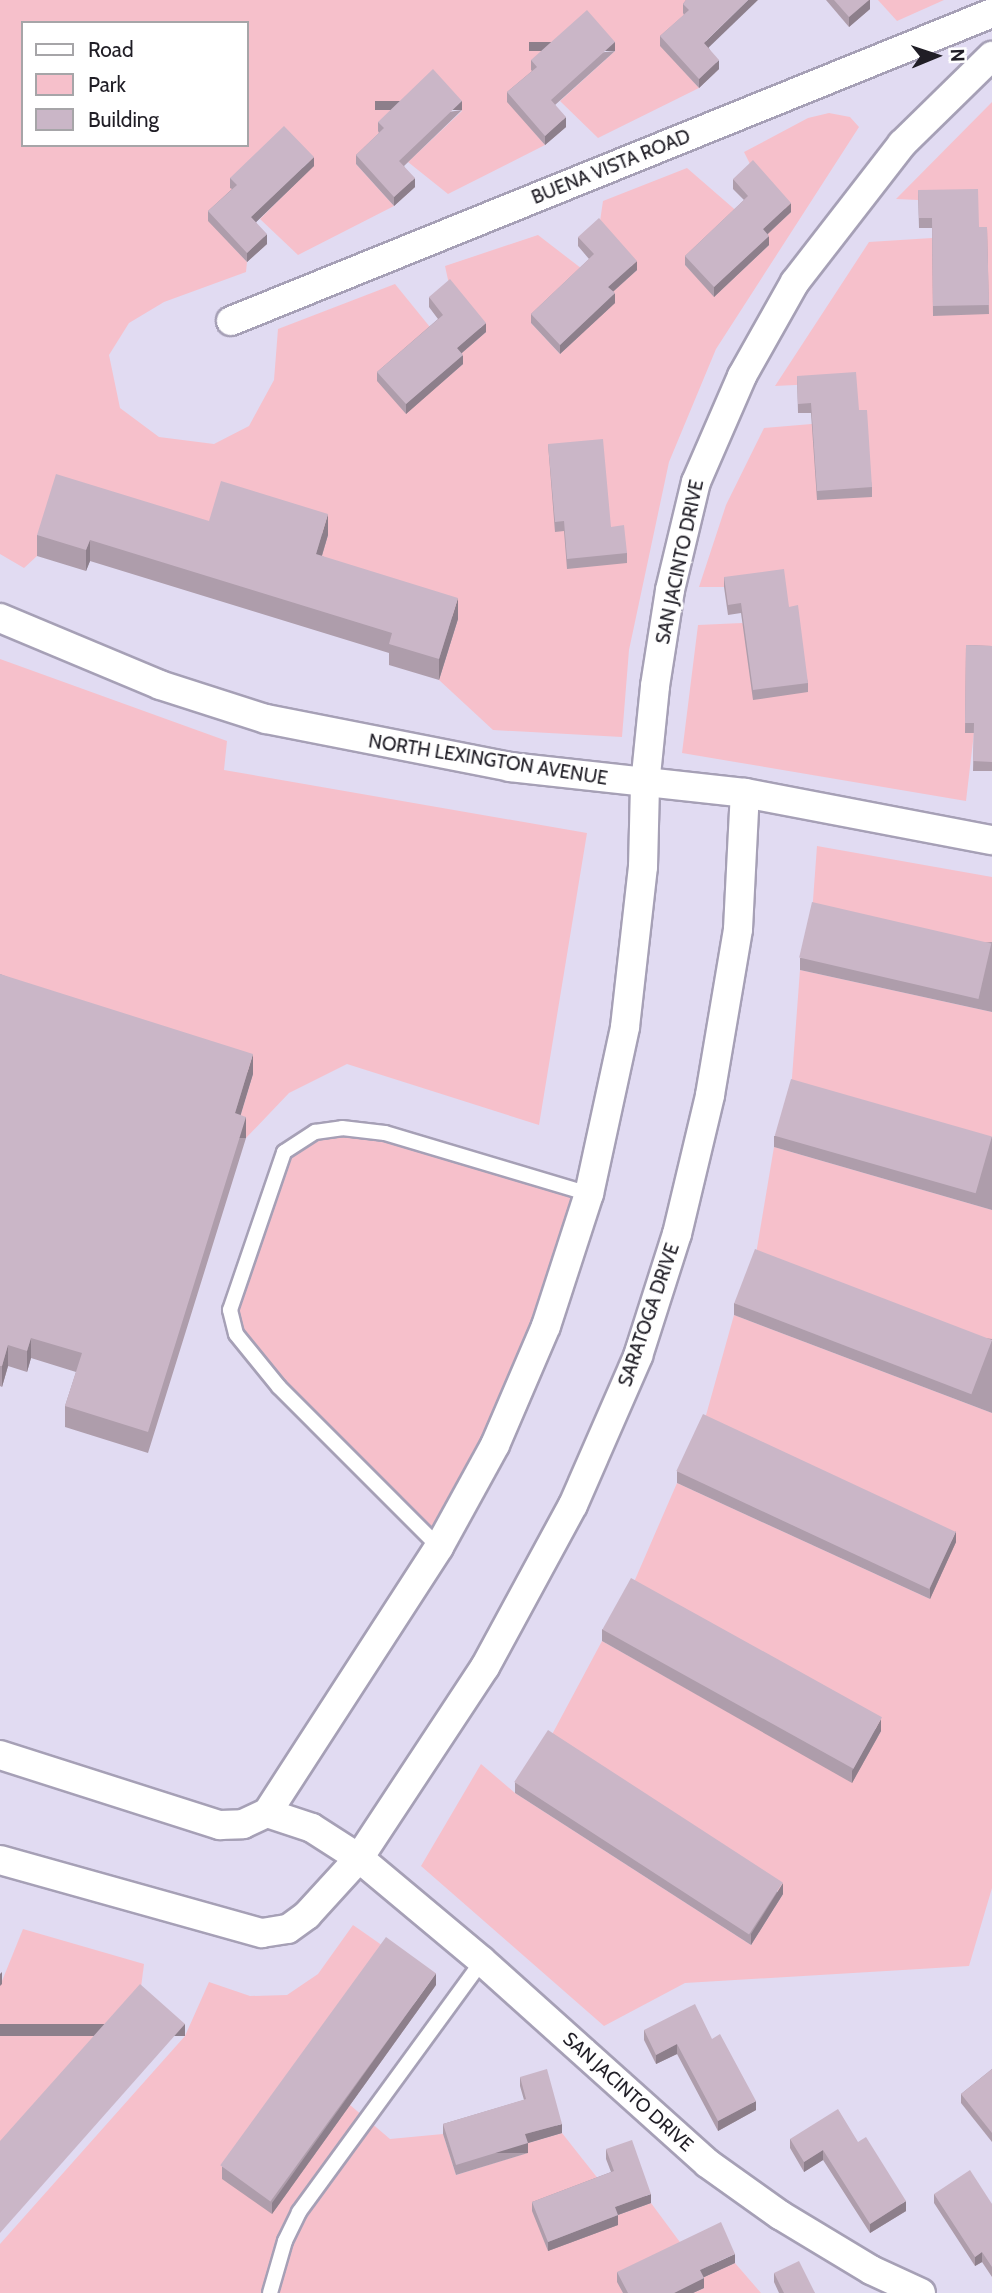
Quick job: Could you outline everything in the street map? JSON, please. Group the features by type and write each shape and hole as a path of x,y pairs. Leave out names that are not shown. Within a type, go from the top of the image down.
{"street":[{"name":"BUENA VISTA ROAD","path":"231,321 992,13"},
{"name":"SAN JACINTO DRIVE","path":"645,785 670,590 689,509 696,482 742,376 795,282 893,154 992,56"},
{"name":"NORTH LEXINGTON AVENUE","path":"0,618 160,685 266,719 510,767 645,785 746,793 992,840"},
{"path":"0,1755 220,1825 243,1824 267,1813 439,1546 495,1445 546,1326 589,1194 625,1027 643,867 645,785"},
{"name":"SARATOGA DRIVE","path":"0,1860 262,1933 288,1929 307,1914 359,1858 485,1667 573,1505 638,1356 677,1234 710,1095 738,929 746,793"},
{"name":"SAN JACINTO DRIVE","path":"267,1813 312,1828 359,1858 482,1961 707,2163 780,2215 871,2270 921,2293"}],"lane":[{"path":"439,1546 279,1387 236,1334 230,1310 285,1152 315,1132 342,1128 385,1133 589,1194"},
{"path":"270,2293 299,2212 482,1961"}],"green space":[{"path":"0,0 696,0 683,13 689,19 661,46 699,88 598,138 560,101 615,51 586,19 531,69 537,76 508,102 545,145 448,194 408,162 462,111 432,79 378,131 384,138 356,164 394,206 298,255 260,219 313,166 284,136 231,187 237,194 209,221 247,262 246,272 164,302 129,323 109,355 120,408 159,437 214,444 249,426 274,380 278,329 395,284 434,332 378,381 406,413 462,365 457,357 486,332 450,289 445,266 538,235 586,272 531,323 560,354 614,303 608,296 637,270 599,228 603,201 687,168 740,214 685,265 715,296 769,245 763,238 791,212 753,170 744,152 808,118 829,113 850,117 859,127 716,349 669,462 629,650 622,737 493,730 439,680 458,619 316,575 328,535 222,502 209,542 57,495 37,556 24,568 0,554"},
{"path":"878,0 944,0 897,21"},
{"path":"992,102 992,655 965,733 974,733 966,801 682,753 698,625 742,623 808,692 725,587 699,587 726,505 764,428 859,420 856,382 775,386 869,242 932,238 989,314 918,200 896,199"},
{"path":"0,659 227,741 224,770 587,833 539,1125 347,1064 289,1093 246,1138 235,1134 253,1074 0,995"},
{"path":"817,846 992,877 992,953 812,914"},
{"path":"800,970 992,1012 992,1148 791,1091"},
{"path":"342,1128 589,1194 439,1547 236,1334 230,1310 284,1152"},
{"path":"774,1147 992,1210 992,1351 755,1260"},
{"path":"734,1315 992,1413 992,1888 969,1966 685,1983 604,2026 421,1866 481,1764 515,1793 751,1945 783,1894 548,1742 602,1641 852,1782 881,1731 631,1589 677,1483 930,1599 703,1426"},
{"path":"353,1925 386,1948 350,2105 390,2139 443,2134 456,2175 527,2153 525,2144 562,2133 603,2185 615,2216 651,2203 685,2249 618,2282 623,2293 0,2293 0,2244 185,2036 209,1982 250,1996 287,1995 318,1974"},
{"path":"23,1929 144,1964 140,1995 0,2152 0,1986"},
{"path":"735,2263 761,2293 693,2293 704,2288 700,2279"}],"building":[{"path":"686,0 748,0 704,43 719,60 699,79 660,36 689,10 683,4"},
{"path":"834,0 869,0 849,17"},
{"path":"587,10 615,42 551,100 566,117 545,136 507,92 537,67 531,60"},
{"path":"433,69 462,101 399,161 415,178 394,197 356,155 384,128 378,122"},
{"path":"284,126 314,157 251,217 267,234 247,253 208,211 237,185 230,178"},
{"path":"753,160 791,203 763,229 769,236 714,287 685,256 748,196 733,179"},
{"path":"978,189 979,227 987,227 989,305 933,306 932,218 919,218 918,190"},
{"path":"599,218 637,261 608,287 615,293 560,345 531,314 594,254 578,237"},
{"path":"450,279 486,323 457,348 463,355 406,404 377,372 443,315 429,297"},
{"path":"856,372 859,410 867,410 872,487 817,491 811,403 798,404 797,376"},
{"path":"603,439 611,527 624,525 627,553 567,559 564,521 555,522 548,444"},
{"path":"56,474 209,521 221,481 328,514 316,554 458,598 439,659 389,644 392,633 90,540 86,550 37,535"},
{"path":"784,569 789,607 798,605 808,683 753,690 741,603 728,605 724,577"},
{"path":"966,645 992,646 992,762 973,761 974,723 965,723"},
{"path":"812,902 991,943 978,999 799,958"},
{"path":"0,974 253,1054 235,1113 246,1117 148,1432 65,1406 82,1353 31,1338 27,1351 8,1345 0,1366"},
{"path":"791,1079 992,1137 976,1193 775,1136"},
{"path":"755,1249 992,1340 971,1394 734,1303"},
{"path":"703,1414 956,1532 929,1589 676,1471"},
{"path":"631,1578 882,1717 853,1769 602,1630"},
{"path":"548,1730 783,1882 749,1934 514,1782"},
{"path":"386,1937 436,1973 270,2202 220,2165"},
{"path":"140,1984 185,2024 0,2233 0,2141"},
{"path":"695,2004 712,2039 720,2034 756,2101 718,2121 677,2044 656,2055 644,2030"},
{"path":"547,2069 562,2124 525,2134 528,2143 456,2165 443,2124 526,2099 520,2077"},
{"path":"992,2069 992,2133 961,2094"},
{"path":"838,2109 858,2142 866,2137 906,2201 870,2224 823,2150 804,2162 790,2139"},
{"path":"632,2140 651,2194 615,2207 618,2215 548,2242 532,2202 614,2171 606,2149"},
{"path":"970,2170 992,2204 992,2267 982,2252 975,2257 934,2194"},
{"path":"721,2222 735,2254 700,2270 704,2278 674,2293 628,2293 617,2272"},
{"path":"799,2261 815,2293 784,2293 774,2273"}]}
